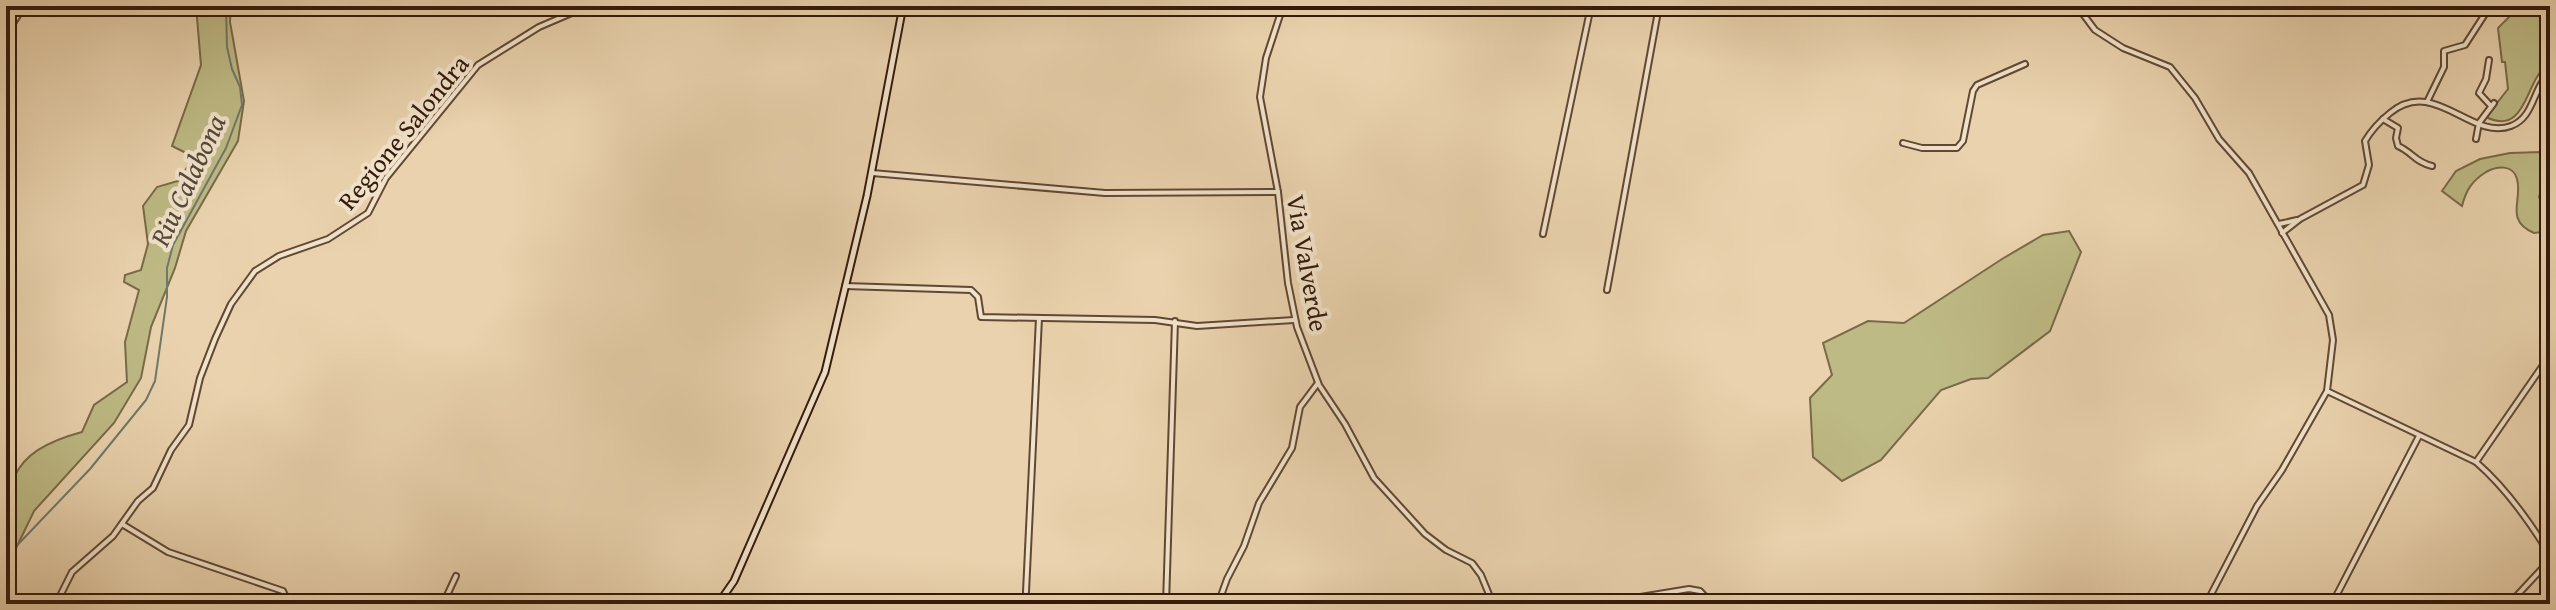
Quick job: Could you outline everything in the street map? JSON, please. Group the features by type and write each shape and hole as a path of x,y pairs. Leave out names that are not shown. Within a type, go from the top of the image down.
{"main road":[{"path":"718,604 734,581 825,372 872,173 903,6"}],"street":[{"path":"6,34 24,6"},
{"name":"Regione Salondra","path":"56,604 72,572 113,536 138,501 153,488 171,450 189,425 200,378 231,304 255,271 279,256 328,239 368,213 386,178 478,65 539,27 588,6"},
{"name":"Via Valverde","path":"1283,6 1266,58 1260,97 1278,192 1295,320 1318,383 1345,424 1374,478 1425,534 1446,550 1472,563 1481,575 1493,604"},
{"path":"1543,234 1591,6"},
{"path":"1607,290 1659,6"},
{"path":"2077,6 2095,30 2120,46 2170,67 2195,98 2219,139 2249,173 2329,315 2333,340 2327,391 2282,470 2257,506 2206,604"},
{"path":"2427,102 2444,67 2444,51 2465,45 2485,14"},
{"path":"2476,139 2479,123 2492,104 2479,93 2486,79 2489,60"},
{"path":"1903,143 1922,148 1957,148 1963,141 1973,91 1977,85 2025,64"},
{"path":"2282,233 2300,219 2363,185 2369,165 2365,141 2383,119 2401,104 2427,102 2479,123 2502,128 2525,117 2538,88 2550,73"},
{"path":"2383,119 2398,128 2398,146 2414,160 2432,166"},
{"path":"872,173 1105,193 1278,192"},
{"path":"2279,224 2300,219"},
{"path":"845,286 971,290 978,297 981,317 1175,321 1197,326 1295,320"},
{"path":"1026,592 1039,318"},
{"path":"1166,604 1175,321"},
{"path":"2476,462 2550,355"},
{"path":"1218,604 1259,503 1292,448 1300,407 1318,383"},
{"path":"2327,391 2476,462 2488,472 2531,524 2550,558 2509,604"},
{"path":"2332,604 2419,436"},
{"path":"122,524 168,552 283,591 289,604"},
{"path":"443,604 456,576"},
{"path":"1598,604 1689,589 1700,591 1712,604"},
{"path":"317,604 337,604"}],"shaded area":[{"path":"196,6 231,6 230,22 244,101 238,141 186,231 151,327 141,378 114,423 34,511 6,569 8,497 22,464 55,441 82,432 94,405 127,382 125,342 139,290 124,282 125,275 141,270 148,244 143,206 157,187 178,181 194,157 172,146 201,65"},
{"path":"2520,6 2550,6 2550,56 2520,110 2507,121 2497,121 2486,117 2508,89 2498,28"},
{"path":"2541,152 2547,155 2547,171 2539,197 2543,205 2550,208 2550,231 2534,233 2520,222 2516,209 2517,179 2508,169 2495,168 2481,175 2470,186 2462,206 2442,191 2456,171 2480,159 2510,153"},
{"path":"2069,231 2081,252 2050,331 1988,378 1971,379 1941,390 1881,460 1842,481 1813,457 1810,398 1832,375 1823,343 1868,321 1904,323 2043,235"}],"waterway":[{"name":"Riu Calabona","path":"6,557 90,469 146,400 155,381 167,297 167,268 173,245 226,148 242,105 240,87 227,47 226,6"}]}
